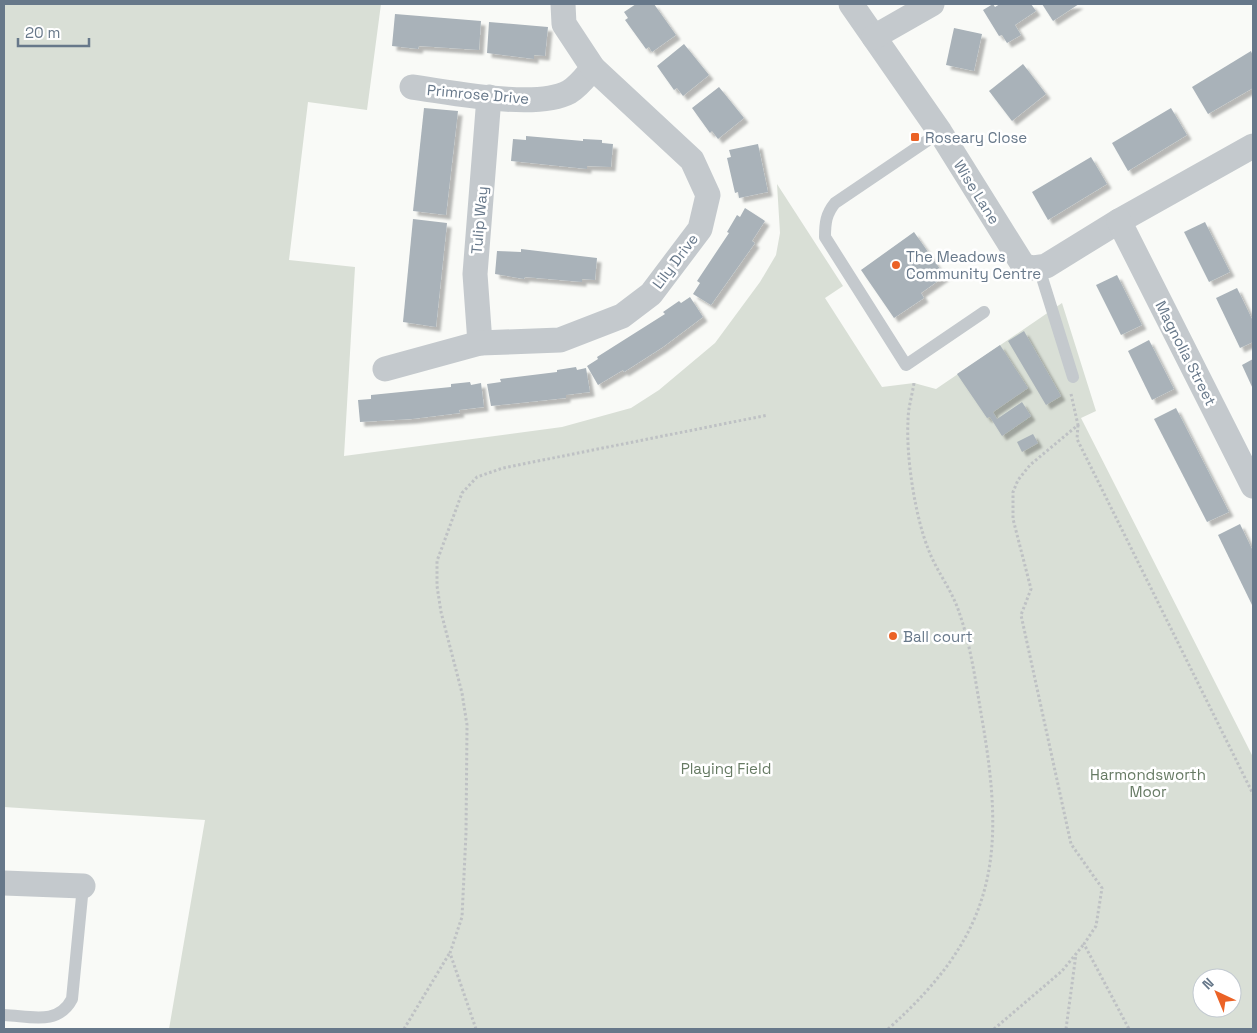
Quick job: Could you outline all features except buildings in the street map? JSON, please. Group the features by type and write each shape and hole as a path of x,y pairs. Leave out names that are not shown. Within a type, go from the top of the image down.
{"street":[{"name":"Lily Drive","path":"385,369 480,342 560,340 622,316 651,294 700,229 708,195 692,160 593,68 564,24 564,4"},
{"name":"Wise Lane","path":"851,4 940,132 1023,265 1039,268"},
{"path":"874,36 932,4"},
{"name":"Primrose Drive","path":"412,87 489,97 544,100 560,95 576,86 593,68"},
{"name":"Tulip Way","path":"480,342 475,274 489,97"},
{"path":"1039,268 1052,263 1119,221 1253,146"},
{"name":"Magnolia Street","path":"1119,221 1253,486"},
{"path":"4,882 83,886"}],"lane":[{"path":"940,132 835,203 828,211 825,237 906,365 984,312"},
{"path":"1039,268 1073,377"},
{"path":"4,1015 53,1018 68,1007 72,999 83,886"}],"path":[{"path":"888,1029 930,990 967,936 986,889 994,831 988,751 971,659 954,597 928,550 915,498 909,454 908,420 914,383"},
{"path":"1070,390 1078,425 1077,439 1253,794"},
{"path":"404,1029 450,953 462,917 466,833 467,725 462,693 441,612 437,586 437,560 462,493 477,478 503,468 768,416"},
{"path":"994,1029 1062,971 1084,944 1096,926 1102,888 1071,844 1021,615 1031,589 1013,519 1013,492 1018,480 1030,465 1078,425"},
{"path":"1084,944 1129,1029"},
{"path":"450,953 476,1029"},
{"path":"1066,1029 1076,954"}],"green space":[{"path":"4,4 381,4 367,110 308,102 289,260 355,267 344,456 562,427 631,408 659,390 715,343 760,282 776,255 780,233 777,184 843,286 825,298 882,387 914,383 936,389 1062,303 1096,411 1081,418 1253,757 1253,1029 169,1029 205,820 4,807"}],"place":[{"name":"Roseary Close","path":"915,137"},
{"name":"The Meadows Community Centre","path":"896,265"},
{"name":"Ball court","path":"893,636"}],"park label":[{"name":"Playing Field","path":"726,768"},
{"name":"Harmondsworth Moor","path":"1148,782"}]}
